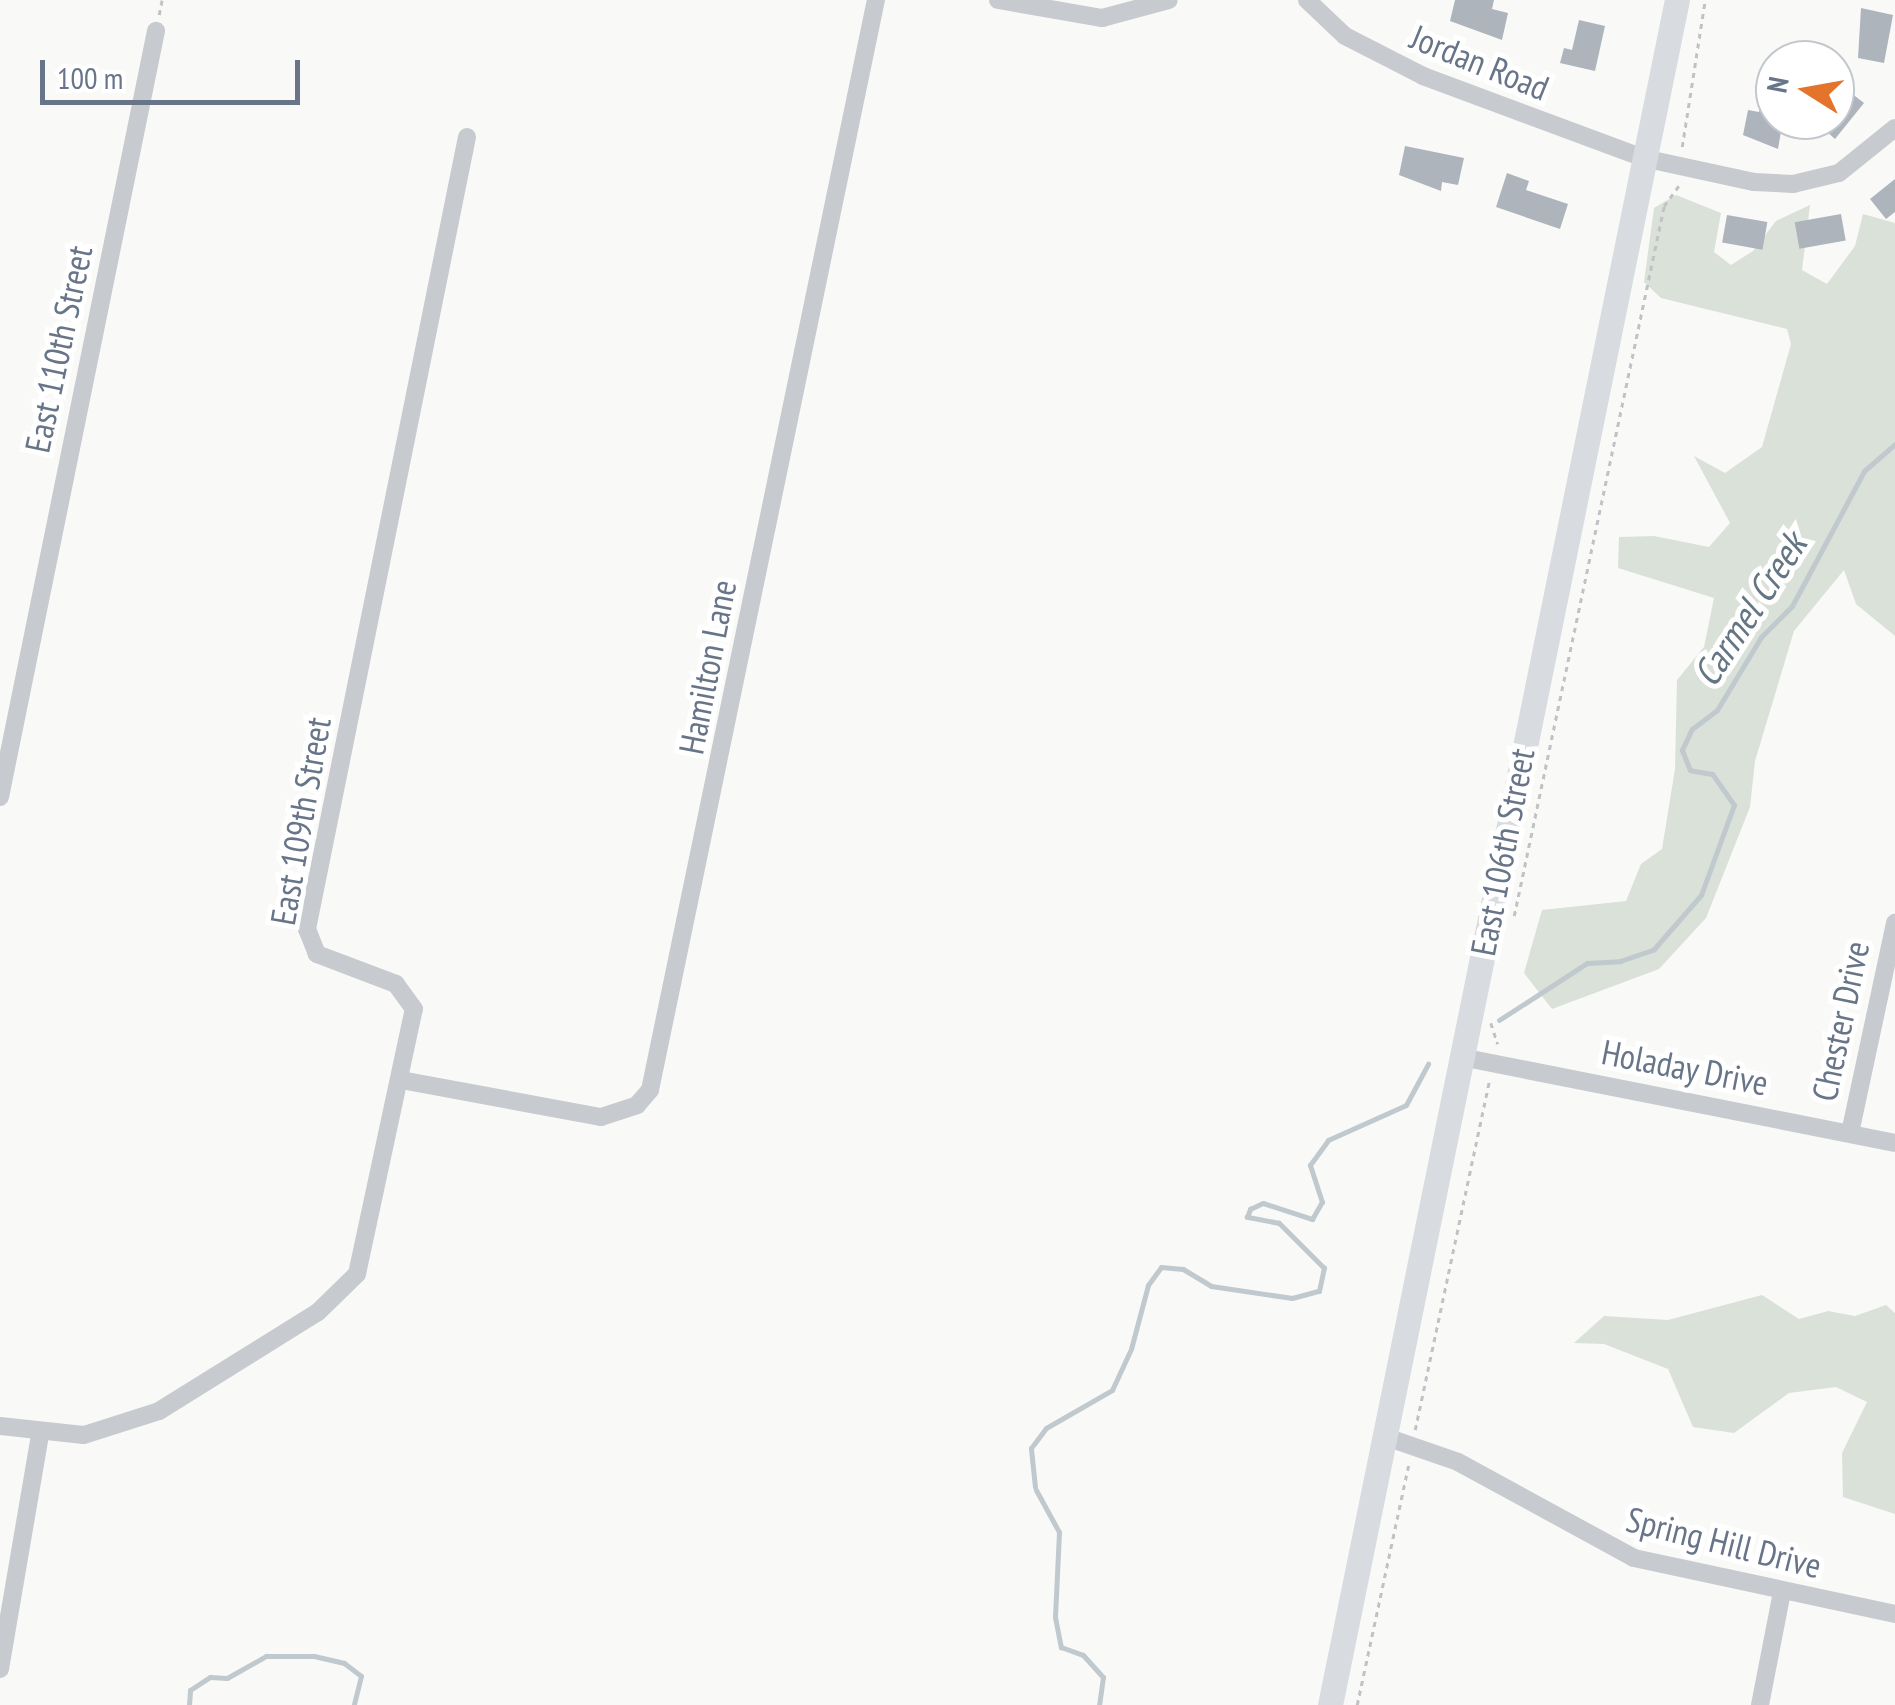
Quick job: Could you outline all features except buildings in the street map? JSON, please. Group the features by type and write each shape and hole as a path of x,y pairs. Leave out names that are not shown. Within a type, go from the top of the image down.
{"street":[{"name":"Hamilton Lane","path":"401,1080 601,1117 637,1105 650,1090 876,0"},
{"path":"998,0 1102,18 1169,0"},
{"name":"Jordan Road","path":"1307,0 1345,36 1382,57 1643,158 1754,182 1816,180 1872,152 1895,128"},
{"name":"East 106th Street","path":"1330,1705 1677,0"},
{"name":"East 110th Street","path":"0,798 156,31"},
{"name":"East 109th Street","path":"40,1434 84,1435 159,1411 336,1298 357,1274 414,1009 396,984 330,963 310,946 307,929 467,137"},
{"name":"Chester Drive","path":"1850,1133 1895,923"},
{"name":"Holaday Drive","path":"1461,1057 1895,1143"},
{"path":"0,1426 40,1434 0,1669"},
{"name":"Spring Hill Drive","path":"1383,1436 1412,1442 1607,1548 1782,1592 1895,1614"},
{"path":"1760,1705 1782,1592"}],"path":[{"path":"1512,922 1660,223 1682,166 1686,98 1705,0"},
{"path":"1357,1705 1471,1150 1498,1039"}],"shaded area":[{"path":"1676,195 1721,213 1714,252 1731,265 1753,251 1776,221 1810,205 1802,270 1827,284 1855,246 1863,214 1895,223 1895,636 1856,604 1844,570 1794,631 1755,761 1750,807 1706,918 1659,969 1552,1009 1524,973 1542,910 1626,901 1641,864 1662,849 1675,769 1677,680 1704,647 1714,598 1618,568 1619,537 1654,536 1709,547 1730,523 1694,456 1725,473 1762,447 1791,344 1787,329 1661,298 1644,282 1654,208"},
{"path":"1762,1295 1799,1319 1828,1311 1855,1316 1886,1305 1895,1313 1895,1514 1843,1497 1842,1453 1867,1402 1836,1387 1789,1393 1734,1433 1693,1427 1668,1369 1604,1344 1574,1343 1604,1316 1668,1320"}],"waterway":[{"name":"Carmel Creek","path":"1499,1020 1587,963 1620,961 1654,949 1701,895 1734,805 1712,774 1690,770 1682,750 1692,729 1717,710 1761,637 1792,606 1864,471 1895,444"},
{"name":"Carmel Creek","path":"1131,1349 1148,1285 1161,1267 1183,1269 1211,1286 1292,1298 1319,1291 1324,1268 1279,1223 1247,1217 1250,1209 1263,1203 1312,1219 1322,1202 1310,1165 1328,1140 1406,1105 1428,1064"},
{"name":"Carmel Creek","path":"1035,1487 1031,1448 1046,1428 1112,1390 1130,1351"},
{"name":"Carmel Creek","path":"1036,1490 1059,1532 1055,1617 1061,1647 1083,1655 1103,1677 1099,1705"},
{"name":"Carmel Creek","path":"189,1705 190,1690 210,1677 227,1678 266,1656 314,1656 344,1663 361,1676 354,1705"}]}
